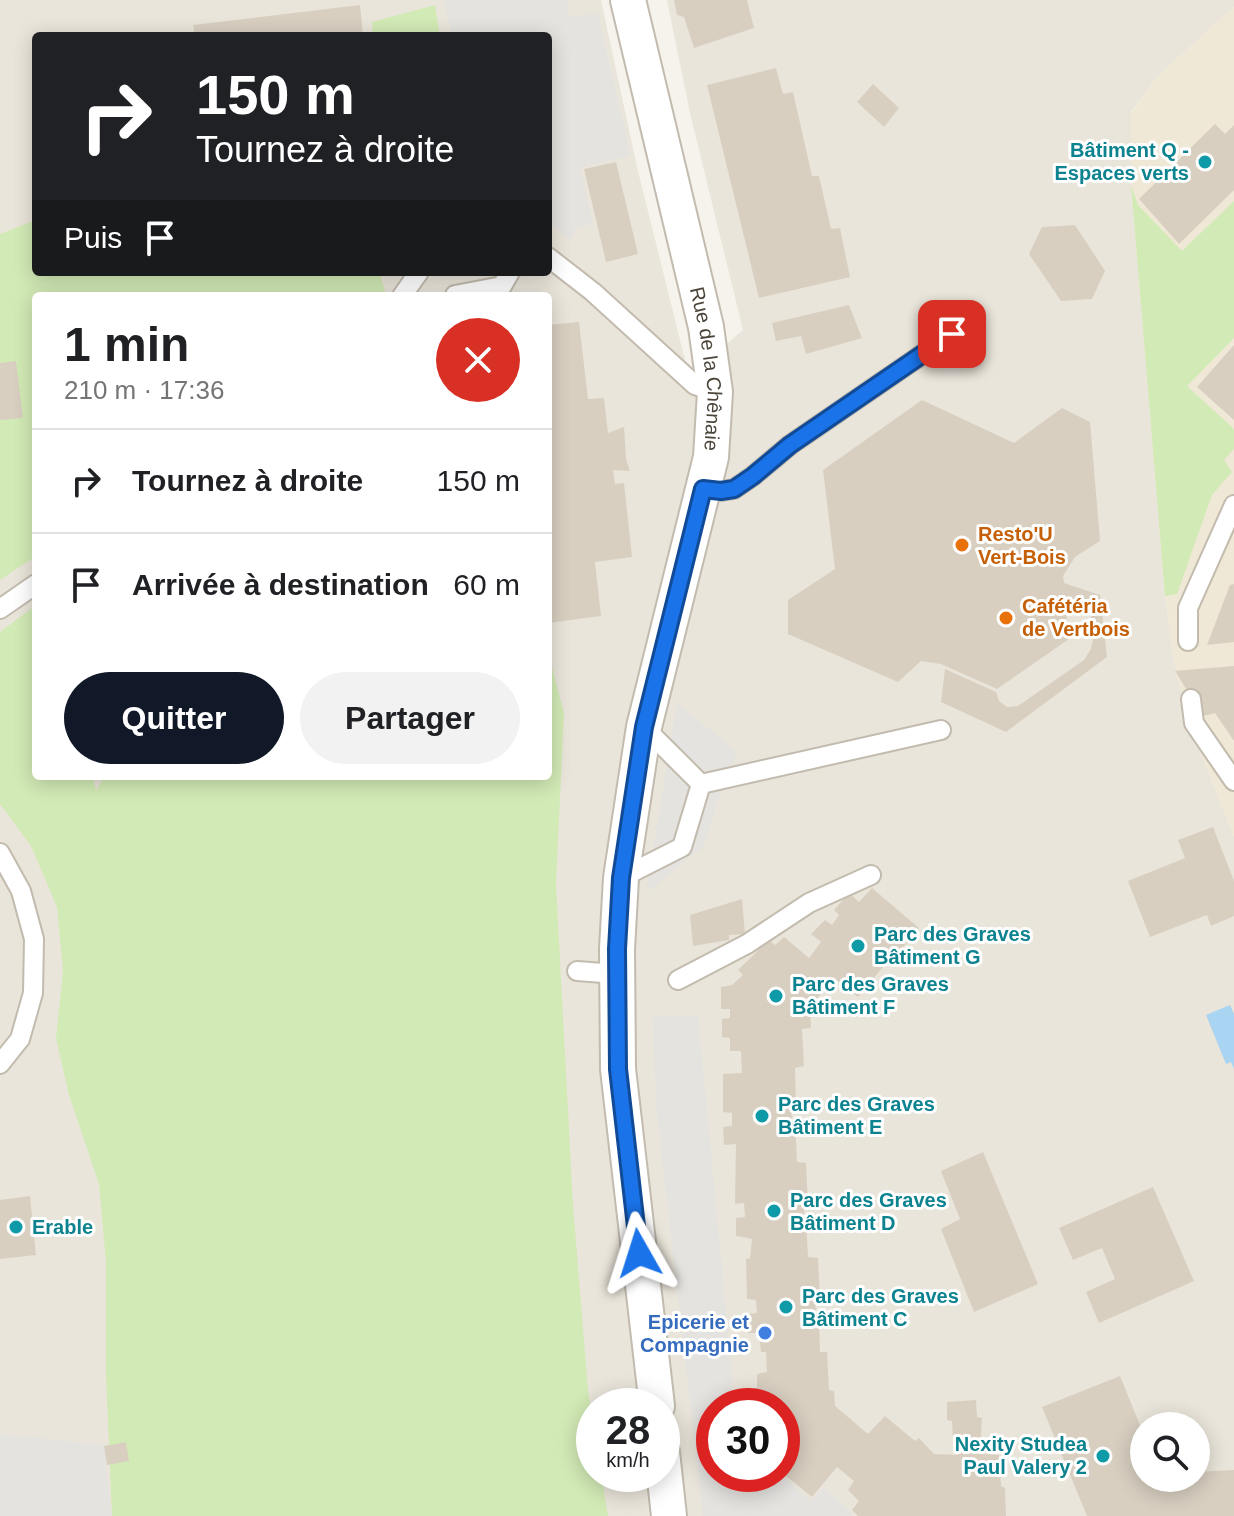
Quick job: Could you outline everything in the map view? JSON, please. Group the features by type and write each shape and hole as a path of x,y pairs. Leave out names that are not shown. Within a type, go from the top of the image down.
{"street":[{"name":"Rue de la Chênaie","path":"628,0 706,327 715,392 711,457 644,727 621,878 617,974 618,1069 655,1388"},
{"path":"666,1492 669,1516"}],"lane":[{"path":"552,260 593,292 695,385 715,392"},
{"path":"471,292 502,286 508,276"},
{"path":"703,489 734,489 790,445 952,334"},
{"path":"1188,641 1188,608 1234,505"},
{"path":"0,609 32,587"},
{"path":"1191,699 1194,723 1234,781"},
{"path":"644,727 701,784"},
{"path":"701,784 941,730"},
{"path":"621,878 682,847 701,784"},
{"path":"0,853 21,891 34,939 33,993 20,1039 0,1064"},
{"path":"678,980 747,944 809,903 871,875"},
{"path":"577,971 617,974"}],"shaded area":[{"path":"0,0 601,0 637,167 689,376 743,330 690,113 667,0 1234,0 1234,7 1159,75 1131,112 1131,185 1165,596 1176,673 1200,751 1234,836 1234,1516 0,1516"},
{"path":"444,0 567,0 569,16 598,14 631,156 580,167 593,224 578,227 570,240 552,226 552,32 451,32"},
{"path":"1234,7 1234,836 1200,751 1176,674 1165,596 1131,185 1131,113 1159,75"},
{"path":"677,703 737,752 704,846 646,893"},
{"path":"698,1015 733,1388 696,1388 696,1455 656,1105 653,1017"},
{"path":"0,1434 104,1445 112,1516 0,1516"},
{"path":"824,1487 855,1516 703,1516 700,1492 800,1492 810,1501"}],"green space":[{"path":"435,5 439,32 373,32 372,22"},
{"path":"1131,185 1138,205 1182,251 1234,201 1234,338 1187,386 1234,429 1234,449 1224,460 1232,472 1212,495 1177,594 1165,596"},
{"path":"32,222 32,276 380,276 385,292 32,292 32,559 0,580 0,234"},
{"path":"32,608 32,780 94,780 96,791 102,780 552,780 552,667 564,713 556,884 573,1205 588,1388 576,1388 576,1492 604,1492 608,1516 112,1516 106,1375 106,1262 99,1184 69,1095 56,1038 63,971 57,907 31,846 0,804 0,632"}],"water":[{"path":"1230,1005 1234,1014 1234,1069 1231,1062 1226,1064 1206,1015"}],"building":[{"path":"674,0 747,0 754,28 694,48 684,17 677,15"},
{"path":"360,5 363,32 194,32 193,25"},
{"path":"776,68 783,94 793,92 812,176 819,176 831,229 840,228 850,277 759,298 707,85"},
{"path":"873,84 899,108 884,127 857,102"},
{"name":"Bâtiment Q - Espaces verts","path":"1215,124 1225,134 1234,125 1234,190 1179,244 1139,199"},
{"path":"616,162 638,254 606,262 584,169"},
{"path":"1075,225 1105,271 1092,299 1061,301 1029,254 1042,227"},
{"path":"849,305 862,338 806,354 801,336 776,341 772,323"},
{"path":"579,322 588,399 604,398 608,433 624,427 630,471 613,470 615,484 624,483 632,557 595,562 601,616 552,622 552,325"},
{"path":"1234,345 1234,420 1197,387"},
{"path":"16,361 23,418 0,420 0,363"},
{"name":"Resto'U Vert-Bois","path":"922,400 1014,443 1062,408 1090,422 1100,541 1075,557 1063,576 1064,583 1100,595 1107,657 1006,732 941,702 945,669 996,692 999,701 1007,707 1018,706 1084,660 1093,639 1091,616 1083,609 1066,609 1069,639 997,689 941,664 921,661 898,682 788,634 788,600 835,569 823,470"},
{"path":"1234,584 1234,642 1207,645 1230,585"},
{"path":"1234,666 1234,741 1215,713 1203,716 1175,671"},
{"path":"1213,827 1234,881 1234,916 1211,926 1207,915 1150,937 1128,881 1185,858 1178,840"},
{"path":"872,888 919,928 894,958 890,956 858,997 834,978 810,1007 811,1028 802,1029 804,1066 795,1068 796,1107 791,1109 792,1120 795,1121 797,1162 806,1163 808,1204 804,1204 804,1217 808,1257 818,1258 820,1298 815,1299 816,1314 819,1314 820,1352 827,1352 829,1390 834,1391 835,1406 868,1434 885,1416 915,1441 919,1438 934,1454 958,1455 958,1440 953,1439 952,1421 947,1420 947,1402 976,1400 977,1417 982,1418 981,1436 985,1438 985,1454 999,1455 1006,1516 858,1516 852,1510 859,1501 848,1490 854,1481 837,1467 812,1497 800,1487 800,1388 757,1388 757,1374 767,1372 766,1352 761,1352 759,1333 748,1333 748,1314 757,1313 756,1300 747,1299 746,1259 750,1258 752,1239 736,1236 736,1218 745,1217 744,1203 735,1204 736,1144 724,1145 723,1127 732,1126 732,1113 723,1112 723,1074 742,1073 741,1051 730,1051 730,1038 722,1037 722,1019 730,1018 730,1009 721,1009 721,987 732,985 743,975 738,970 769,940 775,945 784,937 809,958 821,942 811,934 825,920 832,925 839,915 834,910 849,893 859,902"},
{"path":"742,899 745,934 729,935 729,940 693,946 690,915"},
{"path":"983,1152 1038,1284 974,1312 941,1229 960,1219 941,1171"},
{"path":"1153,1187 1194,1281 1099,1323 1086,1292 1115,1279 1102,1248 1073,1260 1059,1228"},
{"name":"Erable","path":"30,1196 36,1255 0,1259 0,1200"},
{"name":"Nexity Studea Paul Valery 2","path":"1120,1376 1135,1412 1130,1412 1130,1492 1210,1492 1210,1471 1234,1470 1234,1516 1087,1516 1042,1407"},
{"path":"126,1442 129,1461 107,1465 104,1446"}],"place":[{"name":"Bâtiment Q - Espaces verts","path":"1205,162"},
{"name":"Resto'U Vert-Bois","path":"962,545"},
{"name":"Cafétéria de Vertbois","path":"1006,618"},
{"name":"Parc des Graves Bâtiment G","path":"858,946"},
{"name":"Parc des Graves Bâtiment F","path":"776,996"},
{"name":"Parc des Graves Bâtiment E","path":"762,1116"},
{"name":"Parc des Graves Bâtiment D","path":"774,1211"},
{"name":"Erable","path":"16,1227"},
{"name":"Parc des Graves Bâtiment C","path":"786,1307"},
{"name":"Epicerie et Compagnie","path":"765,1333"},
{"name":"Nexity Studea Paul Valery 2","path":"1103,1456"}],"route":[{"path":"639,1253 618,1069 617,949 621,878 644,727 703,489 734,489 790,445 952,334"}]}
